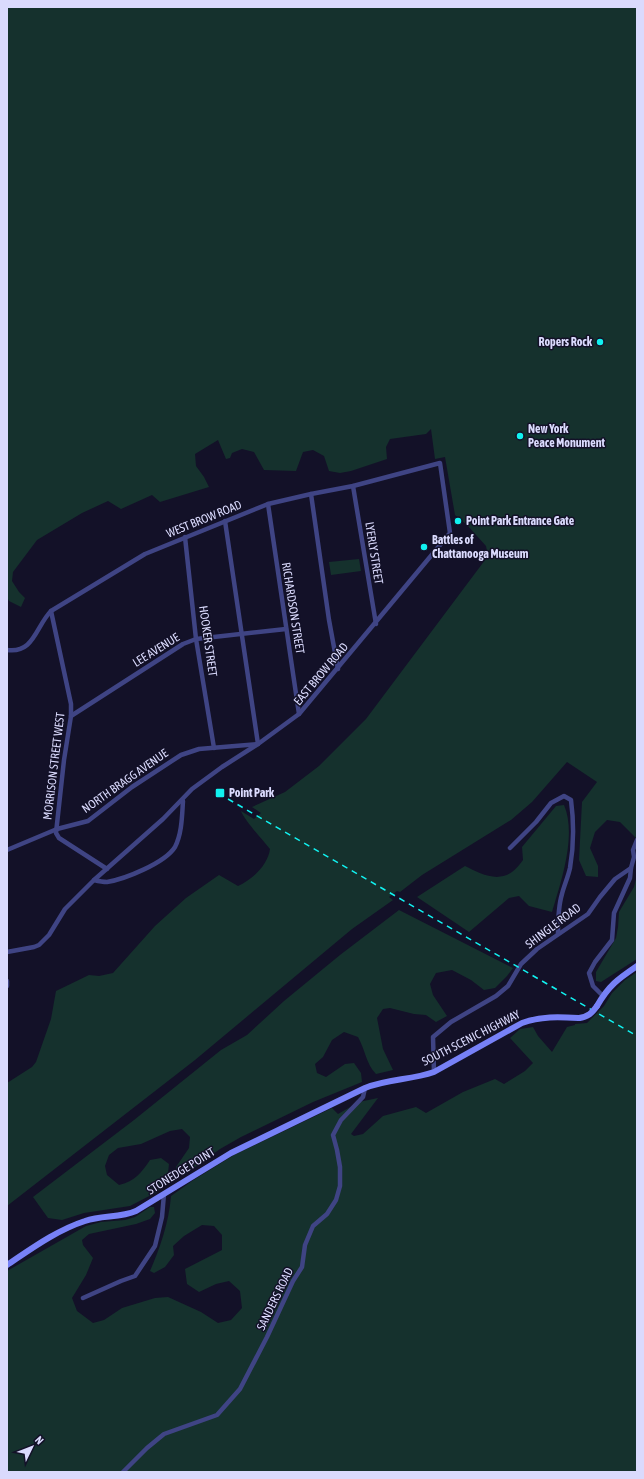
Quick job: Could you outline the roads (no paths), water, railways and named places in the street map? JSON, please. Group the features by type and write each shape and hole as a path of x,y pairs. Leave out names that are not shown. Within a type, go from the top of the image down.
{"main road":[{"name":"SOUTH SCENIC HIGHWAY","path":"365,1088 384,1081 419,1077 434,1072 522,1023 535,1018 579,1018 592,1014 610,986 620,977 637,966"},
{"name":"STONEDGE POINT","path":"7,1265 37,1245 68,1228 99,1217 130,1214 231,1153 365,1088"}],"street":[{"name":"WEST BROW ROAD","path":"7,650 18,650 26,646 33,639 42,623 51,612 138,557 268,504 353,486 440,463 450,534"},
{"name":"LYERLY STREET","path":"353,486 376,624"},
{"path":"312,494 329,620 338,668"},
{"name":"RICHARDSON STREET","path":"268,504 299,714"},
{"path":"225,521 258,744"},
{"name":"EAST BROW ROAD","path":"7,952 34,948 39,945 49,935 63,912 94,880 183,801 192,789 299,714 450,534"},
{"name":"HOOKER STREET","path":"185,537 196,639 214,748"},
{"name":"MORRISON STREET WEST","path":"51,612 71,704 72,716 64,760 57,828"},
{"name":"LEE AVENUE","path":"72,716 177,648 196,639 286,629"},
{"name":"NORTH BRAGG AVENUE","path":"7,850 57,828 88,821 132,787 181,755 198,749 258,744"},
{"path":"510,848 536,822 551,802 564,796 571,800 574,822 574,839 570,869 560,904 558,934"},
{"path":"94,880 105,882 120,879 141,871 168,855 175,846 179,837 183,801"},
{"path":"57,828 56,833 59,838 107,869"},
{"path":"603,996 592,986 589,973 595,962 612,940 614,913 630,878 634,857 633,850 637,840"},
{"name":"SHINGLE ROAD","path":"434,1072 433,1037 452,1022 496,996 508,986 522,964 537,949 588,914 600,896 615,879 631,868"},
{"path":"7,981 7,986"},
{"name":"SANDERS ROAD","path":"123,1472 147,1448 164,1434 217,1415 240,1389 267,1337 293,1281 302,1267 304,1245 313,1226 327,1214 336,1200 340,1186 340,1167 333,1135 341,1120 363,1097 365,1088"},
{"path":"83,1298 135,1276 155,1246 162,1218 164,1194"}],"railway":[{"path":"228,799 637,1036"}],"place":[{"name":"Ropers Rock","path":"600,342"},
{"name":"New York Peace Monument","path":"520,436"},
{"name":"Point Park Entrance Gate","path":"458,521"},
{"name":"Battles of Chattanooga Museum","path":"424,547"},
{"name":"Point Park","path":"220,793"}]}
